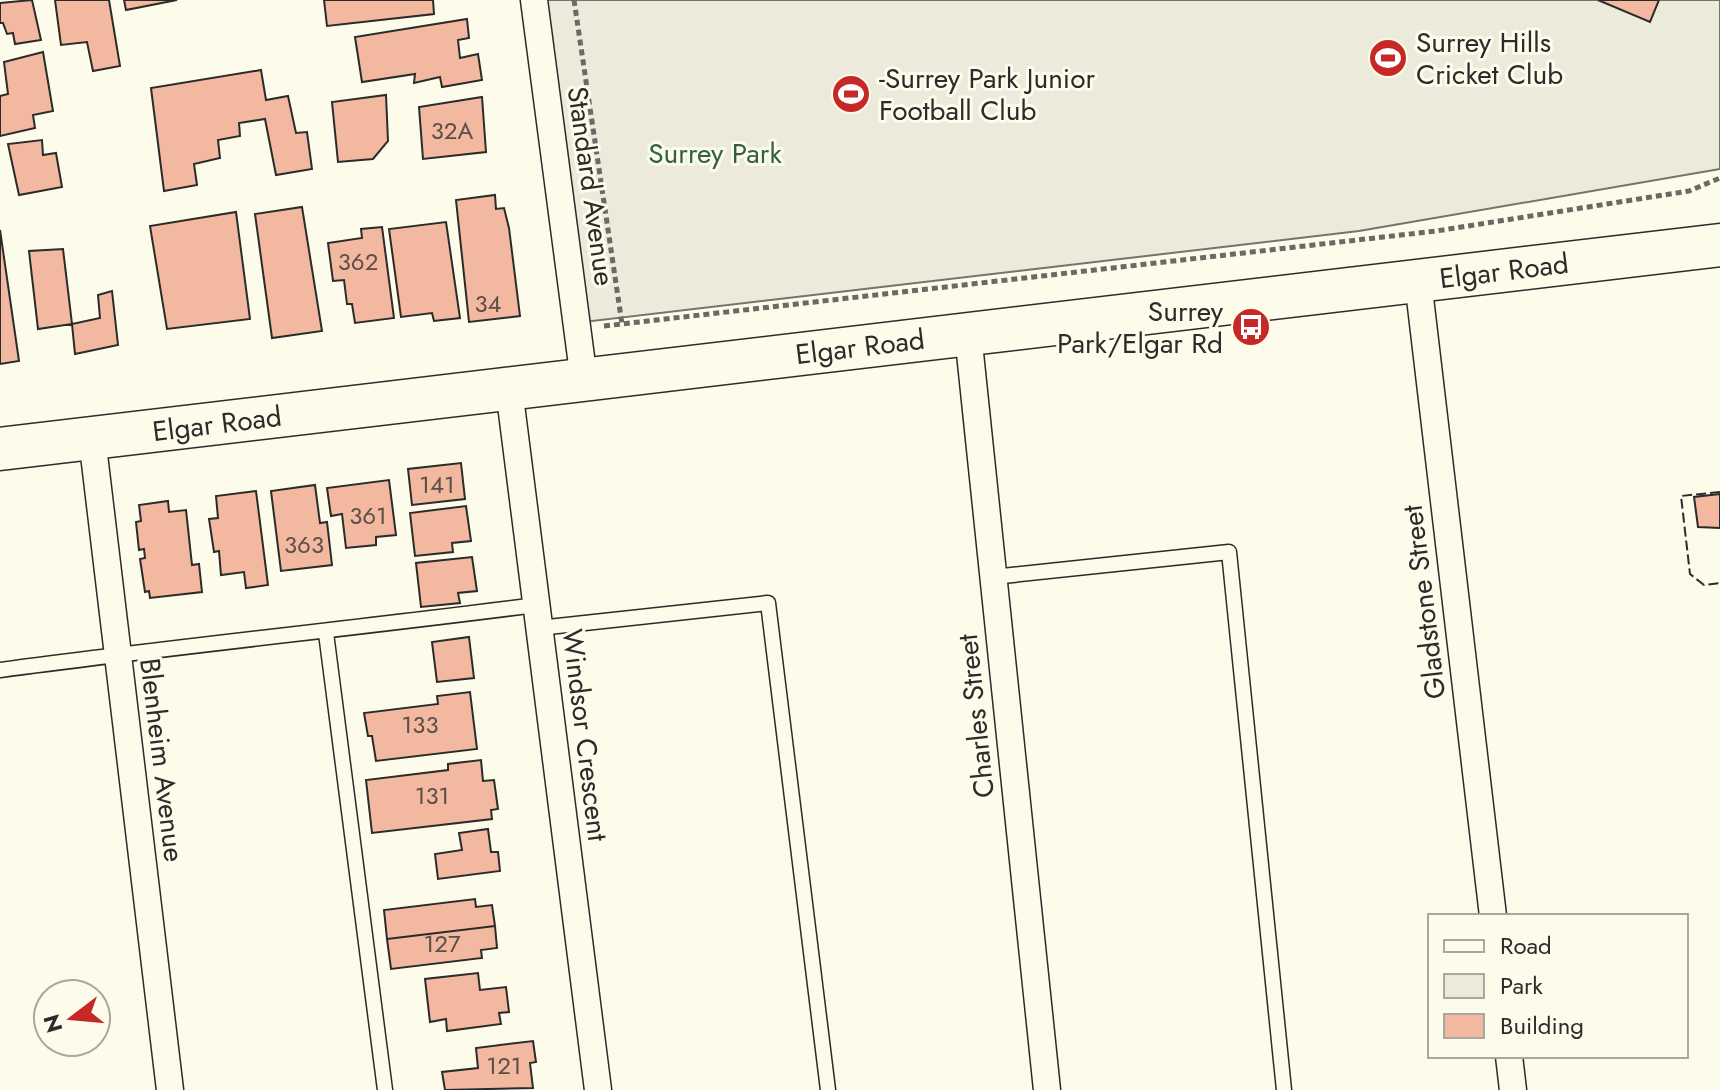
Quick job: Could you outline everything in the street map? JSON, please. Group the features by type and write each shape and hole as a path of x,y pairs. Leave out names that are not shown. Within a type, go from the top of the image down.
{"main road":[{"path":"1671,250 1720,224"},
{"name":"Elgar Road","path":"0,449 1720,245"}],"street":[{"name":"Standard Avenue","path":"534,0 584,380"},
{"name":"Gladstone Street","path":"1418,281 1493,914"},
{"name":"Charles Street","path":"968,334 1047,1090"},
{"name":"Windsor Crescent","path":"509,389 598,1090"},
{"name":"Blenheim Avenue","path":"92,438 170,1090"},
{"path":"1509,1058 1513,1090"}],"lane":[{"path":"993,577 1229,552 1284,1090"},
{"path":"0,670 326,633 768,603 828,1090"},
{"path":"326,633 385,1090"}],"path":[{"path":"574,0 622,324 1436,231 1689,191 1720,178"}],"green space":[{"name":"Surrey Park","path":"542,0 1720,0 1720,169 1359,231 584,322"}],"building":[{"path":"32,0 41,40 15,44 13,33 7,34 3,23 0,23 0,3"},
{"path":"55,0 109,0 120,66 93,71 87,42 61,45"},
{"path":"124,0 177,0 126,10"},
{"path":"324,0 433,0 434,14 327,26"},
{"path":"1598,0 1659,0 1650,22"},
{"path":"467,19 469,38 458,40 460,58 478,54 482,80 442,87 440,77 414,83 415,74 362,82 355,37"},
{"path":"43,52 53,111 33,115 35,128 0,136 0,96 8,94 4,62"},
{"path":"261,70 266,100 288,96 296,133 307,132 312,169 276,175 265,119 239,123 240,136 218,140 220,158 194,164 197,185 164,191 151,88"},
{"path":"386,95 388,141 373,159 338,162 332,102"},
{"path":"482,97 486,152 423,159 419,107"},
{"path":"42,140 43,155 56,153 62,187 19,195 8,144"},
{"path":"495,195 496,209 504,208 509,228 520,316 469,322 456,200"},
{"path":"302,207 322,331 272,338 255,214"},
{"path":"236,212 250,319 167,329 150,226"},
{"path":"446,222 460,318 434,321 432,313 401,317 389,229"},
{"path":"382,227 394,318 355,323 352,304 347,304 344,280 333,281 328,243 362,238 361,229"},
{"path":"0,230 19,361 0,364"},
{"path":"63,249 72,324 38,329 29,251"},
{"path":"112,291 118,345 75,354 72,324 100,318 98,295"},
{"path":"461,463 465,499 412,505 408,469"},
{"path":"389,480 396,535 376,537 376,545 346,548 342,514 331,516 327,488"},
{"path":"315,485 320,523 327,522 332,565 281,571 271,491"},
{"path":"256,491 268,585 246,588 244,572 221,575 219,551 214,552 209,519 218,518 216,496"},
{"path":"1720,494 1720,528 1698,527 1694,497"},
{"path":"168,501 169,512 186,510 192,565 199,564 202,592 150,598 149,591 145,592 140,559 145,558 144,549 139,550 136,522 141,521 139,505"},
{"path":"466,506 471,541 452,543 453,552 415,556 410,513"},
{"path":"472,557 477,591 458,593 460,603 421,607 416,563"},
{"path":"469,637 474,678 437,682 432,642"},
{"path":"470,692 477,749 376,761 364,713 438,704 437,696"},
{"path":"481,760 483,781 494,780 498,809 491,810 492,819 372,833 366,780 448,770 448,764"},
{"path":"488,829 491,852 498,852 500,871 438,879 435,854 462,850 459,833"},
{"path":"475,899 476,907 492,905 495,926 387,939 384,910"},
{"path":"495,926 497,948 481,950 482,958 391,969 387,939"},
{"path":"478,973 480,990 506,987 509,1012 499,1013 501,1024 447,1031 446,1019 430,1022 425,979"},
{"path":"533,1041 536,1062 530,1063 533,1088 445,1090 442,1072 478,1068 476,1048"}],"fence":[{"path":"1720,492 1681,496 1690,574 1704,585 1720,583"}],"place":[{"name":"Surrey Hills Cricket Club","path":"1388,58"},
{"name":"-Surrey Park Junior Football Club","path":"851,94"},
{"name":"Surrey Park/Elgar Rd","path":"1251,327"}]}
